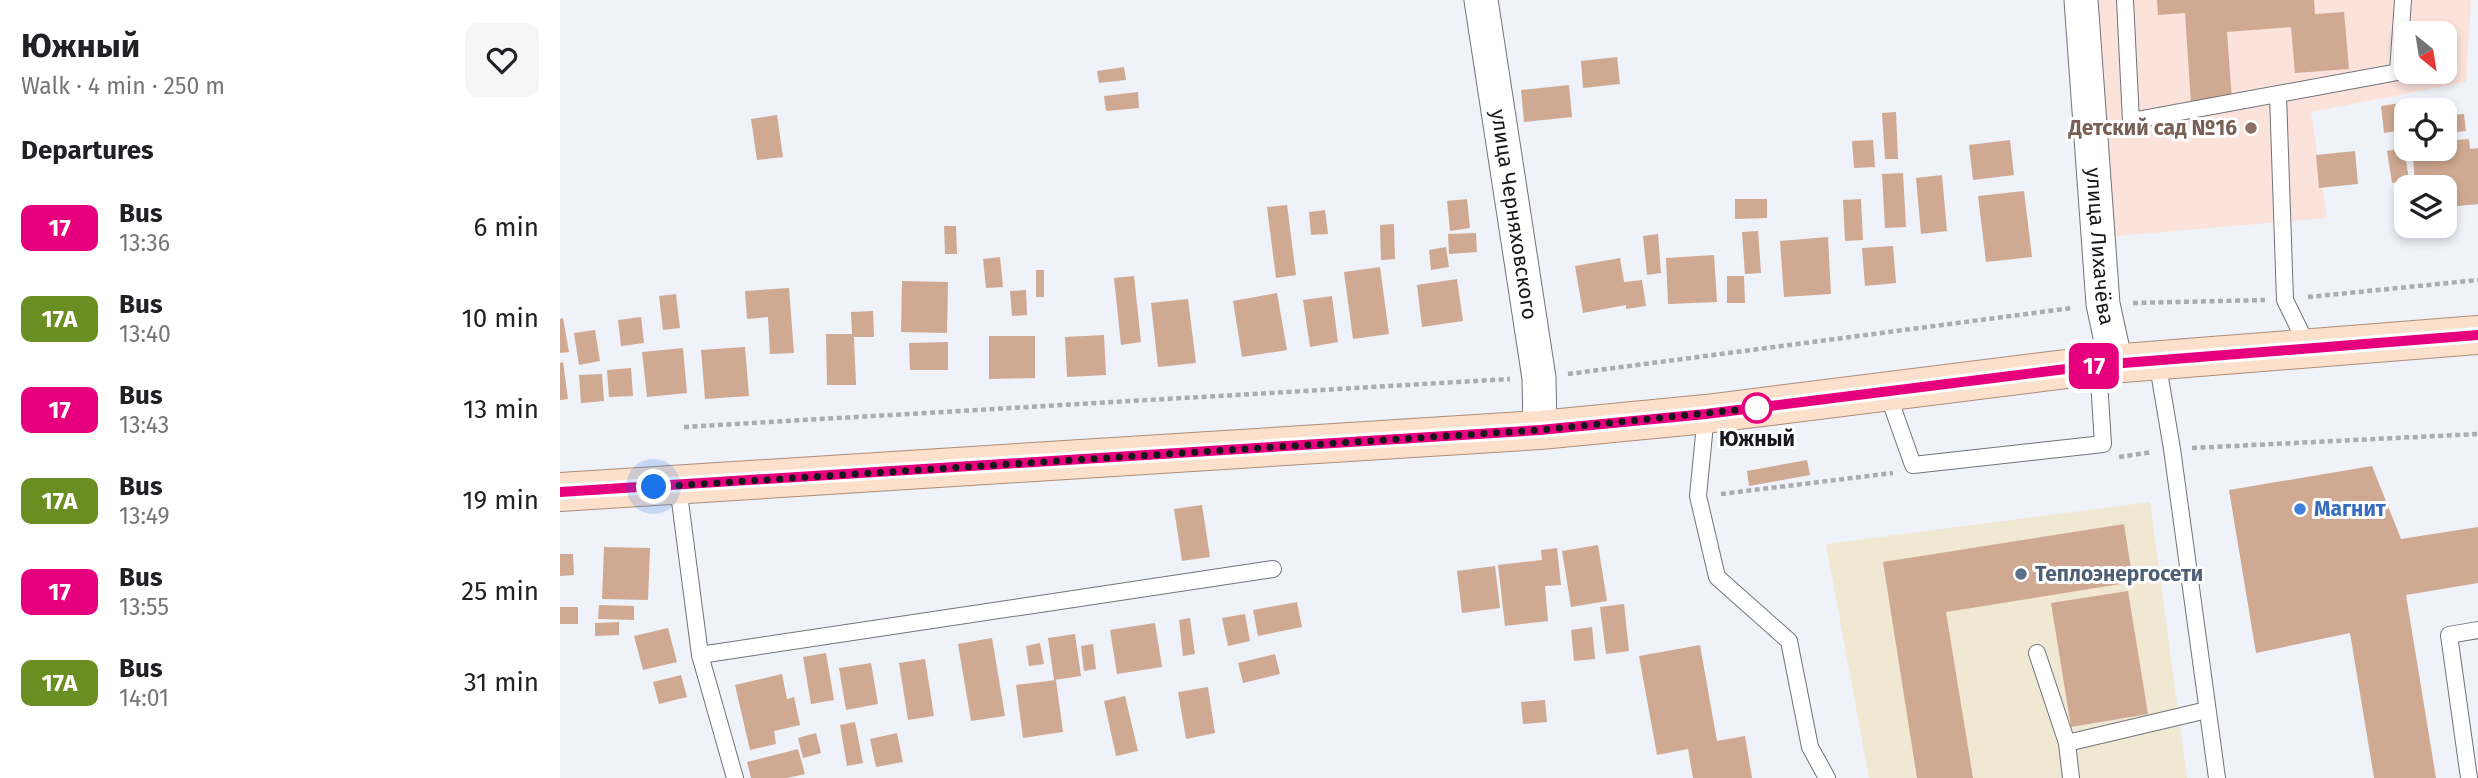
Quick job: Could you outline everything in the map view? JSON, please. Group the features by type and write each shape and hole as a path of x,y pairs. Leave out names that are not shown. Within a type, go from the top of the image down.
{"main road":[{"path":"560,492 1540,430 1706,414 2107,365 2478,335"}],"street":[{"name":"улица Черняховского","path":"1481,0 1539,378 1540,430"},
{"name":"улица Лихачёва","path":"2081,0 2107,365"}],"lane":[{"path":"2125,0 2131,121 2398,72 2403,0"},
{"path":"2278,96 2285,300 2309,348"},
{"path":"2157,360 2172,449 2217,778"},
{"path":"1887,392 1913,465 2103,444 2107,365"},
{"path":"1706,414 1698,496 1717,577 1788,642 1810,747 1827,778"},
{"path":"678,485 700,655 735,778"},
{"path":"700,655 1273,569"},
{"path":"2469,778 2449,635 2478,631"},
{"path":"2037,653 2067,743 2071,778"},
{"path":"2067,743 2207,710"}],"path":[{"path":"684,427 1539,378 2103,304 2285,300 2478,280"},
{"path":"2103,444 2119,457 2172,449 2478,433"},
{"path":"1698,496 1886,475 1913,465"}],"shaded area":[{"path":"2089,0 2471,0 2466,82 2457,84 2457,21 2394,21 2394,84 2456,84 2311,112 2327,218 2105,237"},
{"path":"2150,502 2187,778 1869,778 1826,544"}],"building":[{"path":"2157,0 2314,0 2315,14 2344,12 2349,69 2295,73 2291,27 2227,32 2232,100 2191,103 2185,13 2158,15"},
{"path":"1617,57 1620,84 1583,88 1581,61"},
{"path":"1124,67 1126,80 1099,83 1097,71"},
{"path":"1569,85 1572,117 1524,122 1521,90"},
{"path":"1138,92 1139,108 1106,111 1104,96"},
{"path":"2394,104 2394,132 2384,133 2381,106"},
{"path":"1896,112 1898,159 1885,159 1882,113"},
{"path":"2457,114 2464,114 2466,131 2457,132"},
{"path":"777,115 783,157 757,160 751,119"},
{"path":"2469,139 2470,149 2478,148 2478,204 2457,206 2457,175 2414,175 2413,161 2457,161 2457,140"},
{"path":"1873,140 1875,167 1854,168 1852,141"},
{"path":"2010,140 2014,175 1973,180 1969,145"},
{"path":"2394,150 2394,161 2406,161 2408,175 2394,175 2394,183 2392,183 2387,151"},
{"path":"2355,151 2358,184 2319,188 2316,155"},
{"path":"1903,173 1906,227 1885,228 1882,174"},
{"path":"1942,175 1947,231 1921,234 1916,178"},
{"path":"2024,191 2032,257 1986,262 1978,196"},
{"path":"1467,199 1470,228 1450,231 1447,201"},
{"path":"1735,199 1767,199 1767,218 1735,219"},
{"path":"1861,199 1863,240 1845,241 1843,200"},
{"path":"1287,205 1296,275 1276,278 1267,207"},
{"path":"1325,210 1328,234 1311,235 1309,212"},
{"path":"1394,224 1395,259 1381,260 1380,225"},
{"path":"944,226 956,226 957,254 945,254"},
{"path":"1758,231 1761,273 1745,274 1742,232"},
{"path":"1476,233 1477,252 1449,254 1448,234"},
{"path":"1658,234 1661,273 1647,275 1643,236"},
{"path":"1828,237 1831,294 1784,297 1780,241"},
{"path":"1893,246 1896,283 1865,286 1862,248"},
{"path":"1446,247 1449,267 1431,270 1429,250"},
{"path":"1714,255 1717,302 1668,304 1666,258"},
{"path":"1000,257 1003,287 986,288 983,259"},
{"path":"1620,258 1624,282 1642,280 1646,306 1626,309 1626,305 1583,313 1575,266"},
{"path":"1380,267 1389,334 1353,339 1344,272"},
{"path":"1036,270 1044,270 1044,297 1036,297"},
{"path":"1134,276 1141,342 1121,345 1114,278"},
{"path":"1727,276 1744,276 1745,303 1727,303"},
{"path":"1457,279 1463,321 1422,327 1417,285"},
{"path":"902,281 948,282 947,333 901,332"},
{"path":"789,288 794,353 770,354 768,317 747,319 745,291"},
{"path":"1026,290 1027,315 1012,316 1010,291"},
{"path":"1277,293 1287,350 1242,357 1233,301"},
{"path":"676,294 680,328 663,330 659,296"},
{"path":"1332,296 1338,342 1310,347 1303,300"},
{"path":"1188,299 1196,363 1158,367 1151,303"},
{"path":"873,311 874,337 854,337 856,385 827,385 826,334 852,334 851,312"},
{"path":"641,317 644,343 621,346 618,320"},
{"path":"563,318 569,352 560,353 560,319"},
{"path":"595,330 600,361 579,365 574,333"},
{"path":"1104,335 1106,375 1067,377 1065,337"},
{"path":"989,336 1035,336 1035,378 989,379"},
{"path":"948,342 948,370 910,370 909,343"},
{"path":"745,347 749,396 705,399 701,350"},
{"path":"683,348 687,393 647,397 642,352"},
{"path":"563,362 568,399 560,400 560,363"},
{"path":"631,368 633,396 609,397 607,370"},
{"path":"602,374 604,401 581,403 579,375"},
{"path":"1807,460 1810,475 1749,486 1747,471"},
{"path":"2372,466 2401,539 2478,527 2478,583 2406,595 2436,778 2374,778 2350,633 2256,653 2229,490"},
{"path":"1202,505 1210,557 1182,561 1174,509"},
{"path":"2124,524 2133,582 1946,612 1973,778 1917,778 1883,562"},
{"path":"1598,545 1607,601 1571,607 1562,551"},
{"path":"604,547 650,548 648,600 602,599"},
{"path":"1557,548 1561,585 1545,586 1548,621 1505,626 1498,565 1542,560 1541,550"},
{"path":"560,554 573,554 574,575 560,576"},
{"path":"1495,566 1500,608 1462,613 1457,571"},
{"path":"2128,591 2148,714 2071,727 2051,603"},
{"path":"1297,602 1302,627 1258,636 1253,610"},
{"path":"1624,604 1629,651 1606,654 1600,607"},
{"path":"599,605 634,606 634,620 598,619"},
{"path":"560,607 578,607 578,624 560,624"},
{"path":"1245,614 1250,641 1228,646 1222,618"},
{"path":"1190,618 1195,654 1183,656 1179,620"},
{"path":"619,622 619,635 595,636 595,623"},
{"path":"1155,623 1162,667 1117,674 1110,630"},
{"path":"1592,627 1595,659 1574,661 1571,630"},
{"path":"668,628 677,662 643,670 634,636"},
{"path":"1075,634 1081,676 1054,680 1048,638"},
{"path":"992,638 1005,716 971,721 958,644"},
{"path":"1040,643 1044,664 1029,666 1026,646"},
{"path":"1093,644 1096,669 1084,671 1081,646"},
{"path":"1700,645 1717,741 1745,736 1752,778 1693,778 1688,749 1657,755 1639,656"},
{"path":"826,653 834,700 811,704 803,657"},
{"path":"1275,654 1280,674 1243,683 1238,663"},
{"path":"925,659 934,716 908,720 899,663"},
{"path":"871,663 878,704 846,710 839,668"},
{"path":"782,674 787,699 794,697 800,725 774,731 776,744 750,750 735,685"},
{"path":"681,675 687,697 659,704 653,682"},
{"path":"1056,680 1063,732 1023,738 1016,685"},
{"path":"1208,687 1215,733 1186,739 1178,692"},
{"path":"1125,696 1138,751 1116,756 1104,701"},
{"path":"1545,700 1547,722 1523,724 1521,702"},
{"path":"855,722 863,763 847,766 840,725"},
{"path":"816,733 821,753 803,758 798,738"},
{"path":"897,733 903,762 876,767 870,739"},
{"path":"798,749 805,774 787,778 751,778 747,762"}],"bus line":[{"name":"17","path":"560,492 1540,430 1706,414 2098,365 2478,335"}],"place":[{"name":"Детский сад №16","path":"2251,128"},
{"name":"Южный","path":"1757,408"},
{"name":"Магнит","path":"2300,509"},
{"name":"Теплоэнергосети","path":"2021,574"}],"route":[{"path":"654,487 1540,430 1757,408"}]}
